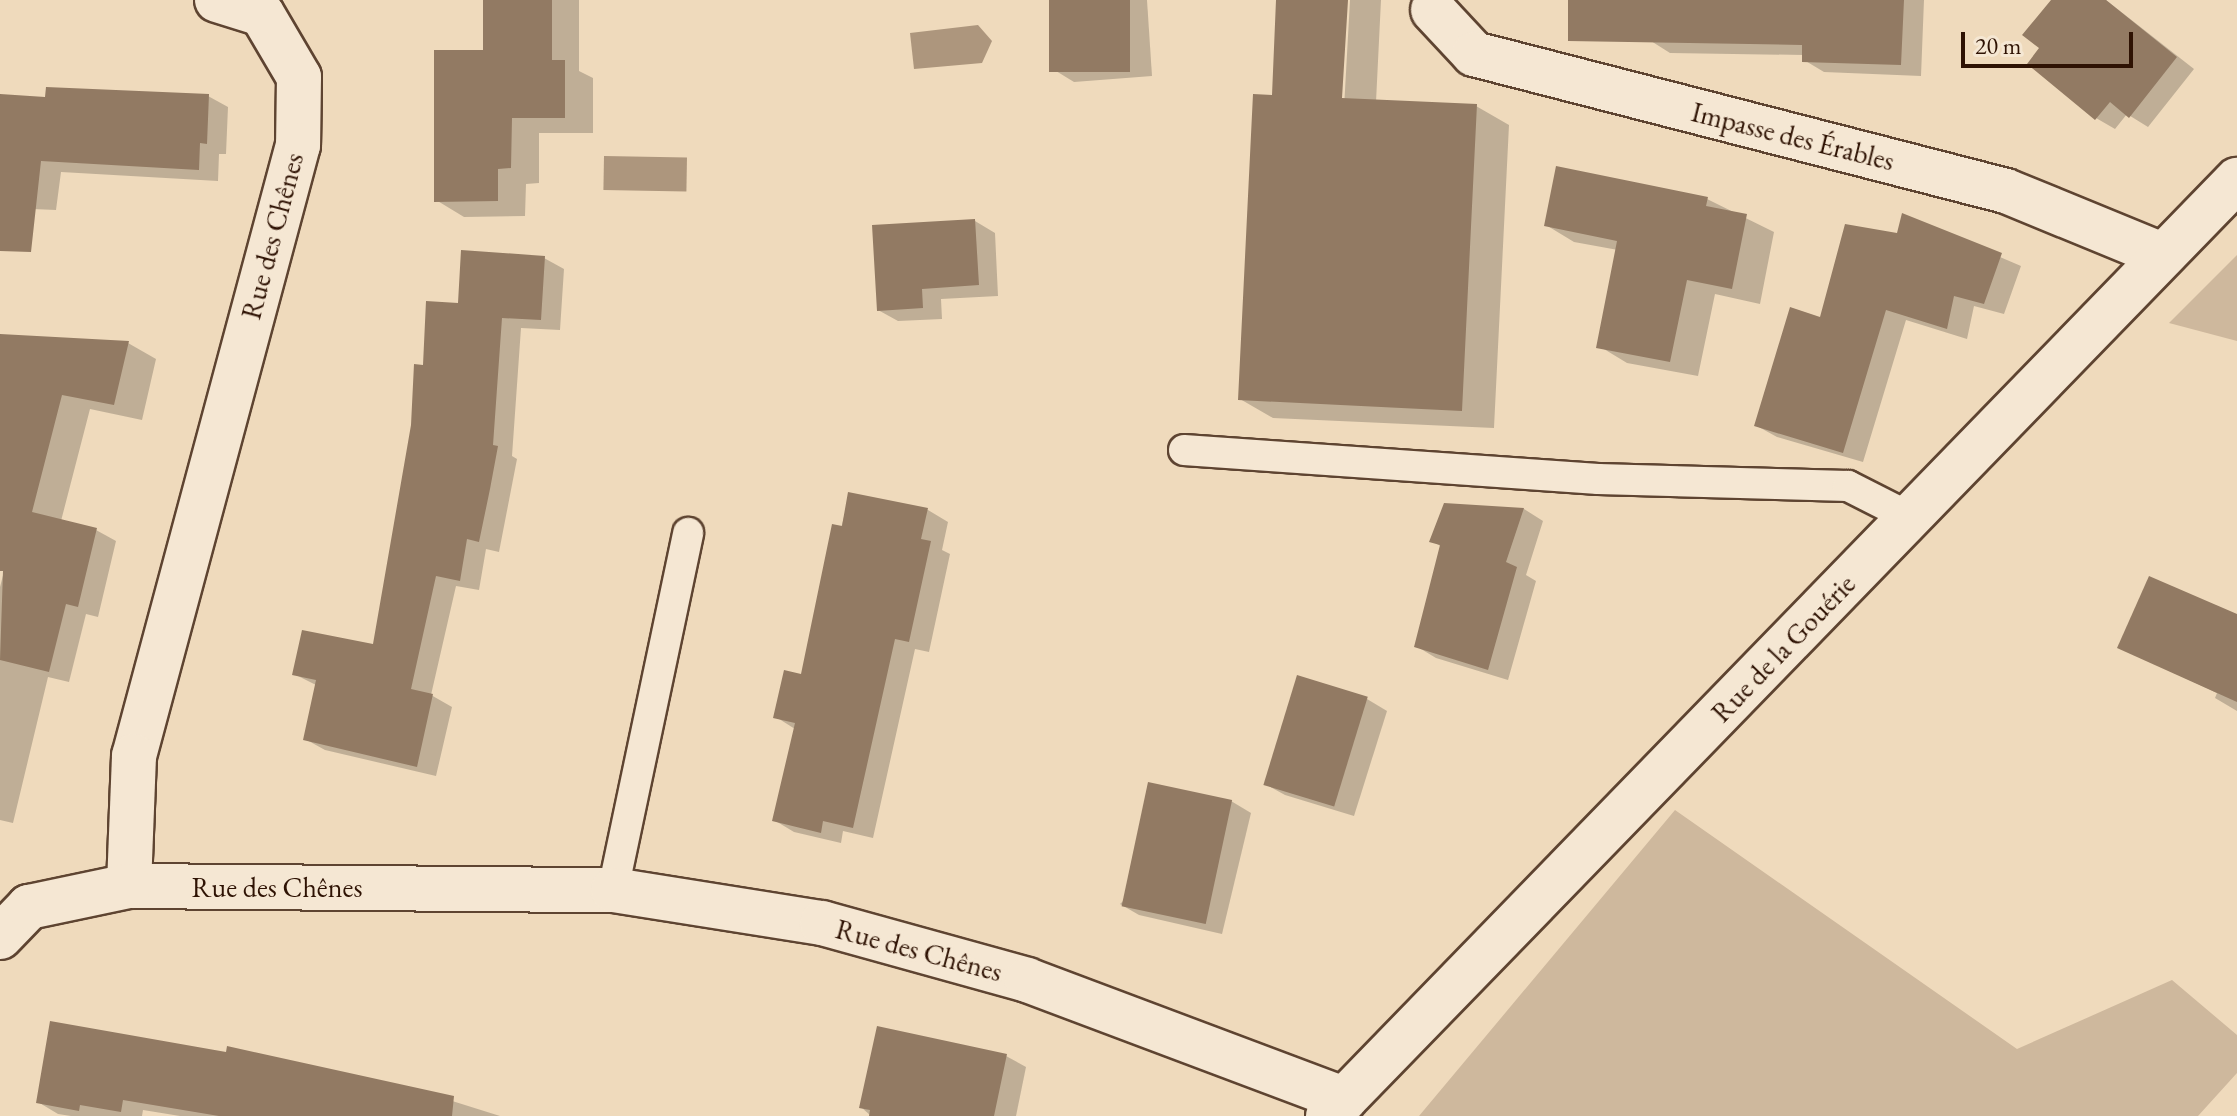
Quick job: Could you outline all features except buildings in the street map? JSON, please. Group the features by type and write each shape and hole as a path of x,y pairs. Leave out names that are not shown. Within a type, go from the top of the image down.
{"street":[{"name":"Rue des Chênes","path":"217,0 262,14 299,77 298,145 134,756 129,886 613,890 822,923 1027,980 1336,1107"},
{"name":"Impasse des Érables","path":"1433,10 1474,54 2006,191 2162,255"},
{"name":"Rue de la Gouérie","path":"1336,1107 2095,330 2162,255 2237,180"},
{"path":"0,937 29,907 129,886"}],"lane":[{"path":"1184,450 1598,479 1848,486 1911,518"},
{"path":"613,890 688,533"}],"shaded area":[{"path":"978,25 992,41 982,63 914,69 910,33"},
{"path":"604,156 687,157 686,191 603,190"},
{"path":"2237,255 2237,341 2169,323"},
{"path":"1675,810 2017,1049 2172,980 2237,1035 2237,1073 2198,1116 1419,1116"}]}
